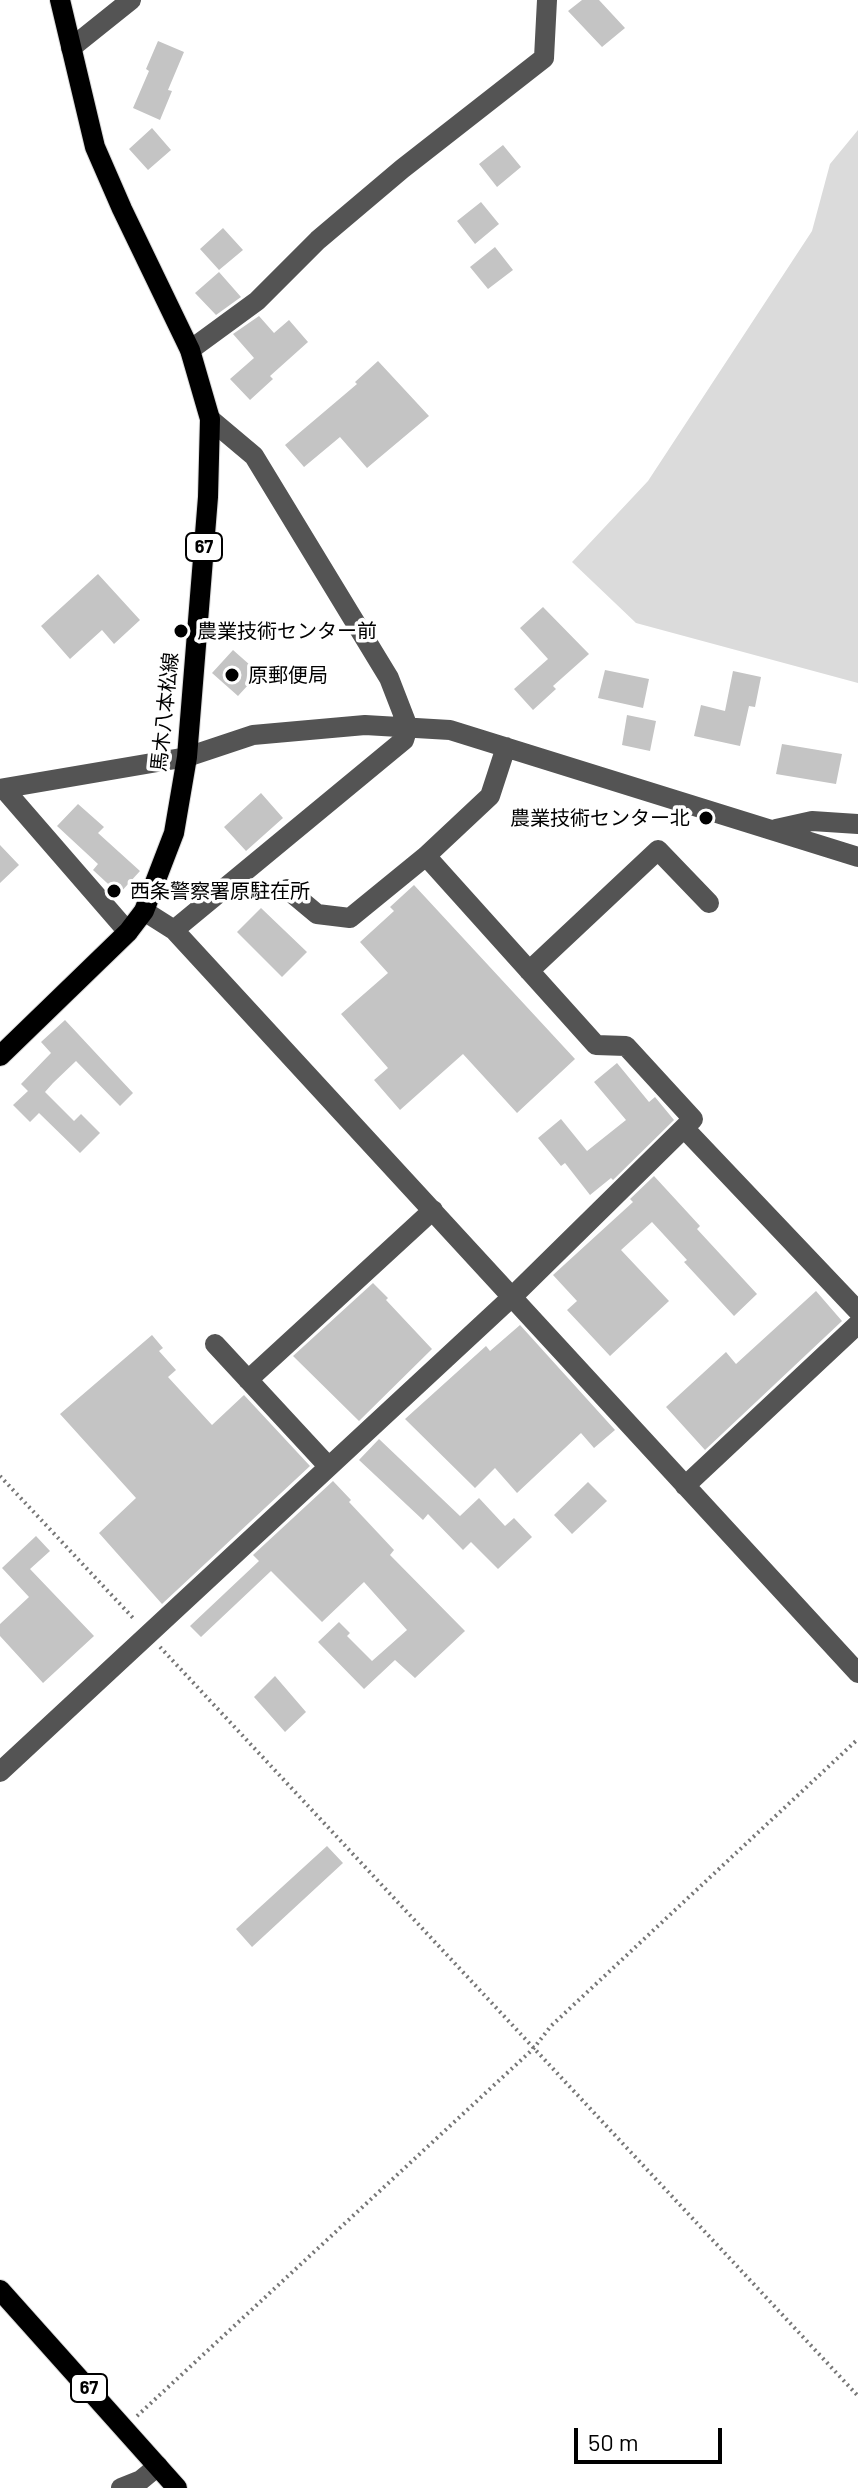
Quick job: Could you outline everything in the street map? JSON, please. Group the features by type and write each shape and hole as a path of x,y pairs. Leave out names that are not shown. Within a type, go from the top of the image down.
{"main road":[{"name":"馬木八本松線","path":"0,1056 128,932 144,911 174,833 187,757 208,497 210,419 190,350 95,147 60,0"},
{"name":"67","path":"0,2290 177,2488"}],"street":[{"path":"71,48 131,0"},
{"path":"190,350 257,301 318,240 402,169 544,58 547,0"},
{"path":"174,930 404,740 408,727 389,678 254,456 210,419"},
{"path":"2,789 187,757 253,735 365,725 450,730 858,857"},
{"path":"287,889 317,914 350,918 426,856 490,796 506,747"},
{"path":"2,789 128,932"},
{"path":"772,830 812,821 858,824"},
{"path":"529,971 658,850 709,903"},
{"path":"0,1772 513,1296 693,1119 626,1046 596,1045 426,856"},
{"path":"144,911 174,930 858,1673"},
{"path":"684,1128 858,1311"},
{"path":"248,1380 433,1210"},
{"path":"685,1486 858,1324"},
{"path":"215,1344 328,1466"},
{"path":"121,2488 141,2480 158,2466"}],"path":[{"path":"0,1476 858,2396"},
{"path":"125,2427 533,2049 551,2026 858,1739"}],"shaded area":[{"path":"858,130 858,683 636,623 572,562 648,481 812,231 830,164"}],"building":[{"path":"582,0 599,0 625,28 602,47 568,11"},
{"path":"158,41 184,52 168,90 172,91 160,120 133,108"},
{"path":"152,128 171,150 148,170 129,149"},
{"path":"503,145 521,167 497,187 479,164"},
{"path":"481,202 499,224 475,244 457,221"},
{"path":"223,228 243,250 219,270 200,249"},
{"path":"495,247 513,270 488,289 470,267"},
{"path":"219,272 241,297 216,315 195,293"},
{"path":"259,316 274,333 289,320 308,342 270,376 273,379 250,400 230,379 254,358 233,334"},
{"path":"378,361 429,416 367,468 340,437 304,467 285,445 357,384 355,382"},
{"path":"98,574 140,620 114,644 102,630 70,659 41,626"},
{"path":"543,607 589,654 553,686 556,689 533,710 514,689 548,659 520,628"},
{"path":"233,650 259,673 238,696 212,673"},
{"path":"605,670 649,679 643,708 598,698"},
{"path":"733,671 761,677 755,707 749,706 740,746 694,736 701,705 725,711"},
{"path":"627,715 656,721 650,751 622,745"},
{"path":"782,744 842,754 836,784 776,774"},
{"path":"261,793 283,818 246,851 224,827"},
{"path":"78,804 104,827 98,833 140,871 119,894 93,870 98,864 57,826"},
{"path":"0,845 19,865 0,883"},
{"path":"414,885 575,1059 517,1113 463,1054 400,1110 374,1080 388,1068 341,1014 388,973 360,942 394,911 390,907"},
{"path":"261,908 307,952 282,977 237,932"},
{"path":"65,1020 133,1093 120,1106 76,1061 45,1092 74,1121 81,1114 100,1133 80,1153 39,1113 30,1122 13,1105 28,1091 21,1084 51,1053 41,1042"},
{"path":"617,1063 649,1102 655,1097 674,1120 613,1180 611,1178 590,1195 565,1163 561,1166 538,1138 561,1119 587,1151 626,1120 594,1082"},
{"path":"654,1176 700,1226 697,1229 757,1294 734,1316 652,1222 621,1250 669,1301 610,1356 567,1310 577,1301 553,1275 633,1202 630,1199"},
{"path":"373,1283 432,1349 359,1421 293,1356"},
{"path":"816,1291 842,1321 705,1450 666,1407 726,1352 736,1364"},
{"path":"520,1325 615,1430 594,1448 581,1433 517,1493 495,1468 475,1488 405,1419 486,1346 490,1351"},
{"path":"152,1335 163,1348 159,1351 176,1370 168,1377 212,1425 244,1395 310,1466 162,1604 99,1533 136,1498 60,1414"},
{"path":"379,1439 460,1516 479,1498 505,1526 514,1518 532,1537 498,1569 471,1542 463,1550 428,1514 423,1520 359,1460"},
{"path":"333,1481 394,1550 390,1555 465,1631 415,1678 395,1660 364,1689 318,1642 339,1622 350,1633 347,1636 372,1661 407,1630 364,1582 322,1622 271,1571 201,1637 190,1626 259,1561 253,1555"},
{"path":"588,1482 607,1501 572,1534 554,1515"},
{"path":"36,1536 50,1551 30,1569 94,1636 43,1683 0,1636 0,1624 29,1597 2,1568"},
{"path":"275,1676 306,1712 285,1732 254,1697"},
{"path":"327,1846 343,1863 252,1947 236,1929"}],"place":[{"name":"農業技術センター前","path":"181,631"},
{"name":"原郵便局","path":"232,675"},
{"name":"農業技術センター北","path":"706,818"},
{"name":"西条警察署原駐在所","path":"114,891"}]}
